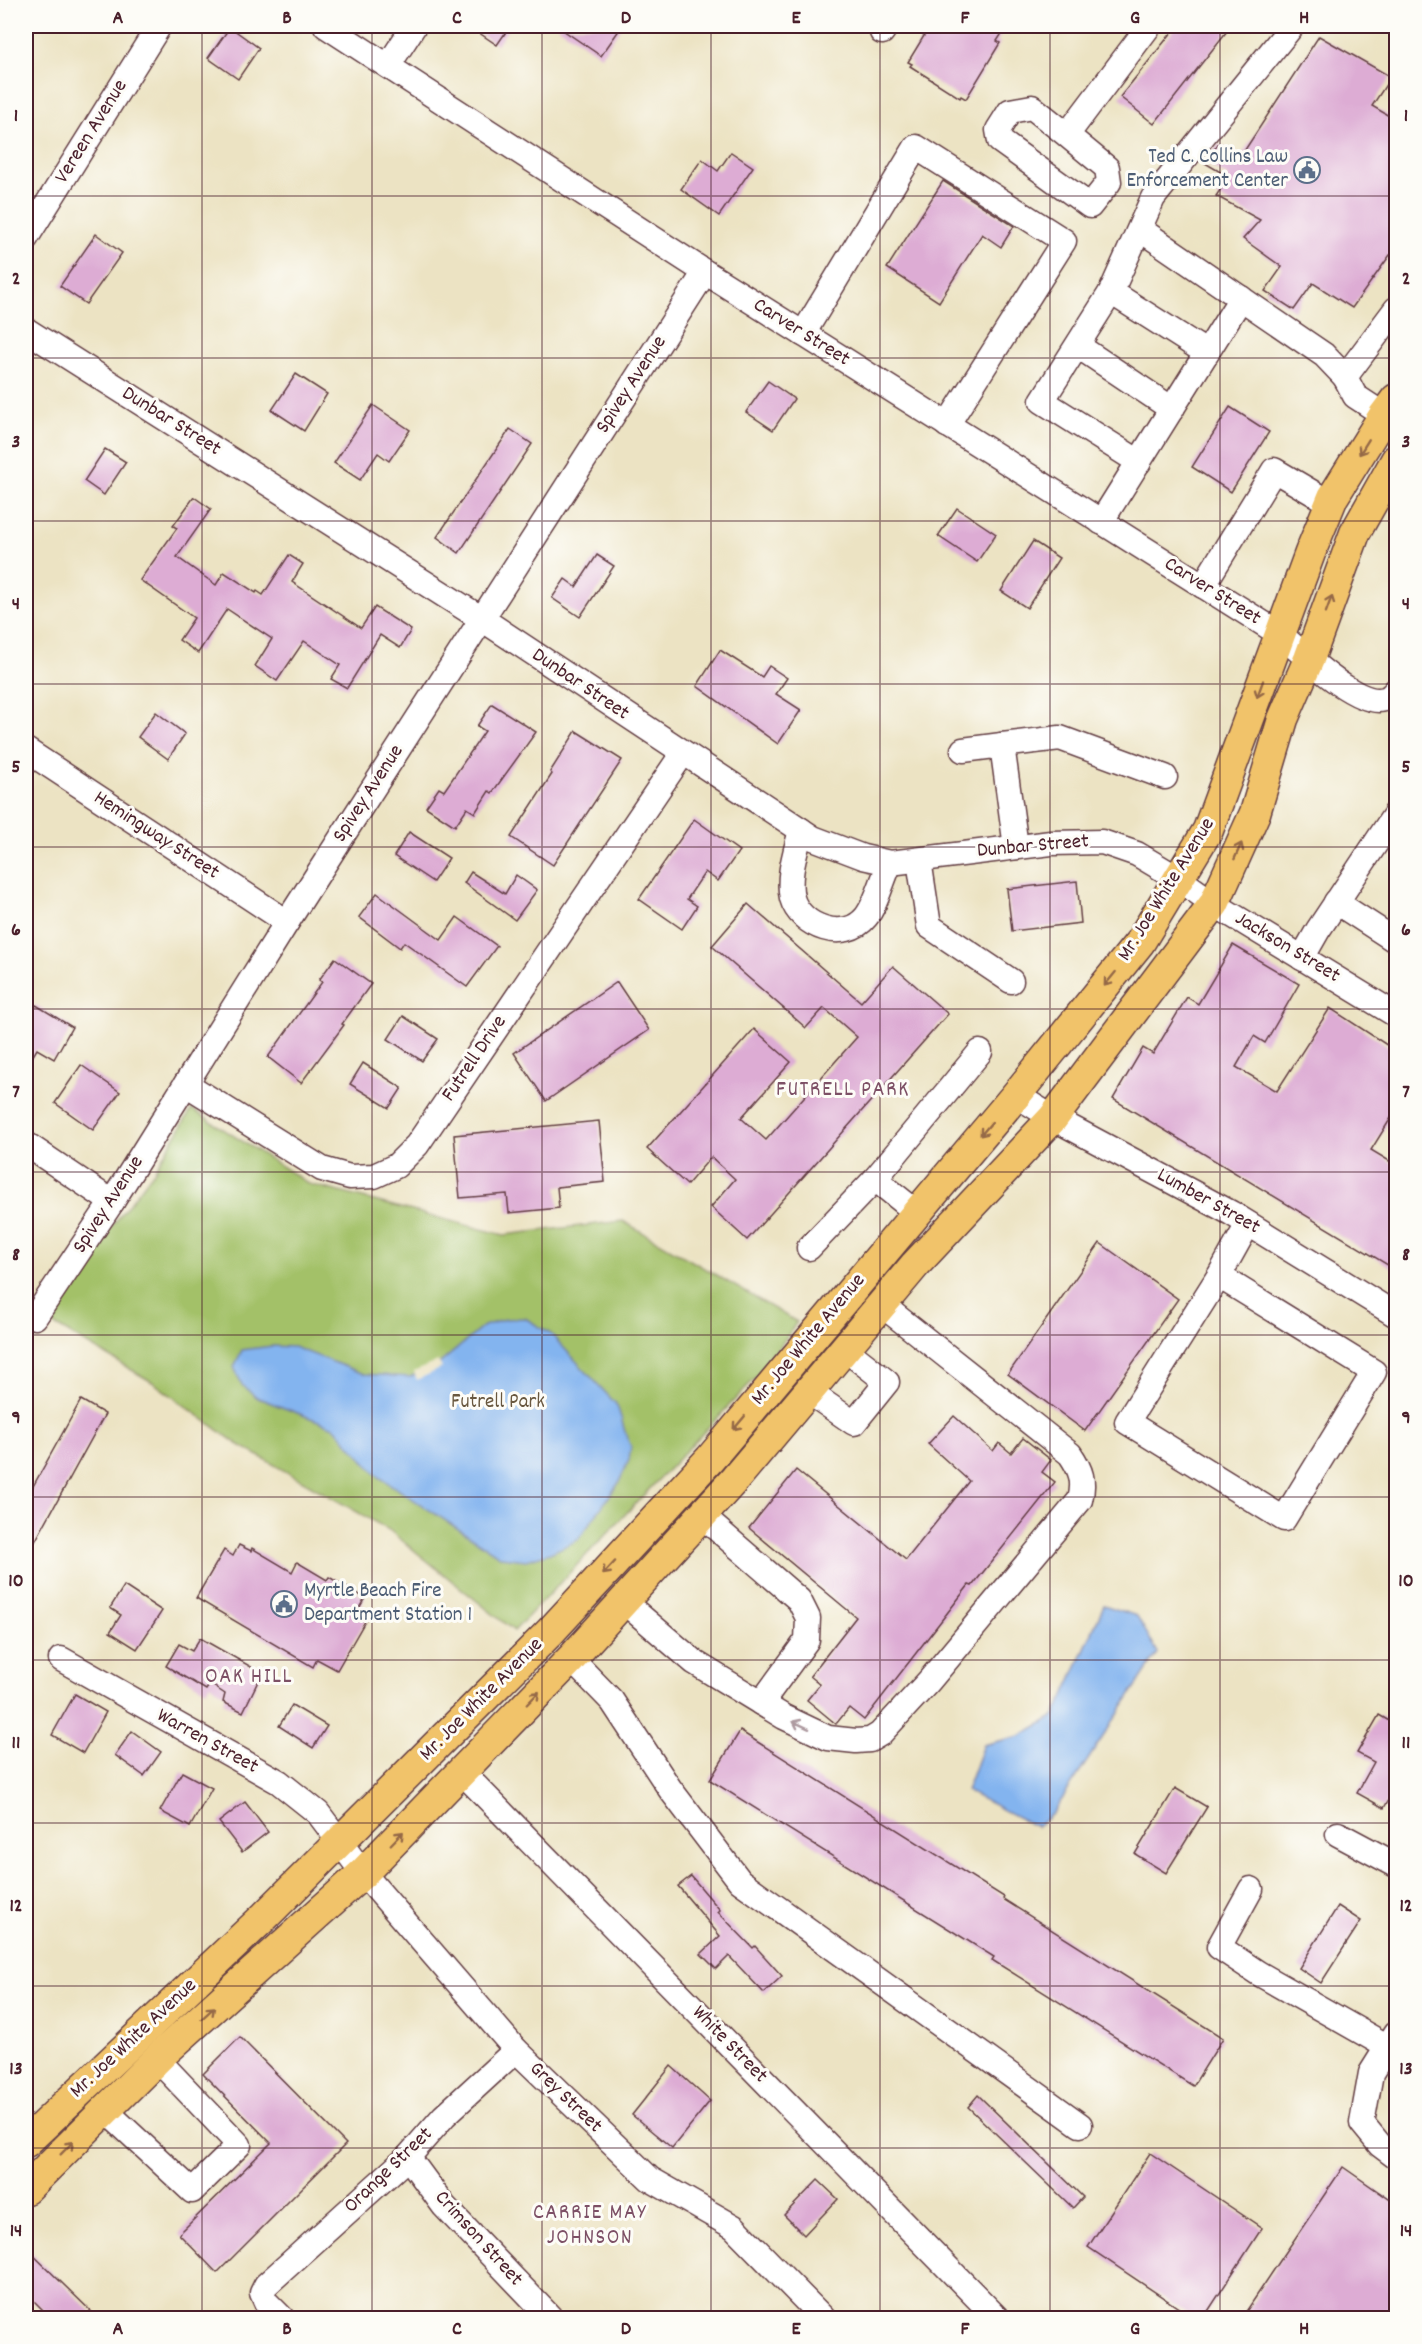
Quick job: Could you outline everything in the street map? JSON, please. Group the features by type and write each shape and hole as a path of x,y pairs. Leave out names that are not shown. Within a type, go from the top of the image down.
{"main road":[{"name":"Mr. Joe White Avenue","path":"26,2142 265,1916 545,1638 710,1459 1016,1095 1140,942 1208,830 1330,503 1390,407"},
{"name":"Mr. Joe White Avenue","path":"26,2189 157,2059 363,1873 571,1659 735,1479 915,1265 1053,1118 1214,904 1255,813 1283,719 1309,659 1355,532 1396,460"}],"street":[{"name":"Vereen Avenue","path":"26,238 159,26"},
{"name":"Carver Street","path":"326,26 705,272 1280,634 1353,692 1370,699 1386,699 1396,691"},
{"path":"388,66 414,26"},
{"path":"1067,135 1149,26"},
{"path":"1139,462 1042,402 1111,292 1141,230 1153,198 1292,26"},
{"path":"1032,107 1067,135 1107,168 1109,182 1090,206 1000,141 998,130 1010,111 1032,107"},
{"path":"803,334 916,147 926,153 1064,241 947,425"},
{"path":"1141,230 1324,354 1345,376 1355,396 1390,407"},
{"name":"Spivey Avenue","path":"35,1317 112,1202 287,922 705,272"},
{"path":"1111,292 1207,353"},
{"path":"1101,522 1240,298"},
{"path":"1345,376 1396,309"},
{"name":"Dunbar Street","path":"26,330 482,619 813,838 863,857 890,863 1051,843 1102,842 1137,854 1179,879"},
{"path":"1077,346 1172,409"},
{"path":"1203,586 1274,470 1330,503"},
{"path":"963,750 1060,738 1165,777"},
{"path":"1002,745 1016,847"},
{"name":"Hemingway Street","path":"26,750 287,922"},
{"name":"Futrell Drive","path":"186,1084 322,1169 350,1177 374,1176 396,1166 417,1145 683,753"},
{"path":"1302,958 1336,902 1396,813"},
{"path":"801,830 790,879 792,898 799,911 808,920 825,928 840,931 854,928 866,917 890,863"},
{"path":"919,860 929,926 1011,981"},
{"name":"Jackson Street","path":"1179,879 1214,904 1396,1015"},
{"path":"1336,902 1396,941"},
{"path":"809,1248 875,1179 980,1052"},
{"name":"Lumber Street","path":"1016,1095 1053,1118 1248,1224 1396,1315"},
{"path":"26,1144 112,1202"},
{"path":"875,1179 916,1212"},
{"path":"1219,1276 1374,1372 1284,1519 1127,1422 1219,1276 1248,1224"},
{"path":"623,1601 694,1662 784,1717 828,1738 856,1742 870,1740 880,1734 929,1681 1080,1500 1082,1490 1080,1468 1070,1454 882,1305"},
{"path":"809,1392 854,1423 886,1382 845,1349"},
{"path":"702,1516 799,1600 808,1618 807,1640 761,1703"},
{"name":"Warren Street","path":"61,1659 279,1782 318,1813 340,1842"},
{"path":"571,1659 612,1701 670,1789 740,1881 1080,2125"},
{"name":"White Street","path":"462,1772 997,2319"},
{"path":"1338,1834 1396,1865"},
{"name":"Grey Street","path":"340,1842 363,1873 516,2050 650,2179 734,2227 823,2319"},
{"path":"1251,1889 1218,1947 1258,1973 1392,2040 1371,2073 1362,2123 1380,2145 1396,2157"},
{"name":"Orange Street","path":"282,2319 262,2293 266,2285 408,2157 444,2116 516,2050"},
{"path":"105,2110 192,2191 239,2145 157,2059"},
{"name":"Crimson Street","path":"408,2157 444,2206 550,2319"}],"green space":[{"name":"Futrell Park","path":"192,1109 309,1184 504,1235 623,1221 797,1322 765,1368 514,1631 389,1530 236,1443 154,1383 46,1320 57,1298 154,1171"}],"water":[{"path":"525,1318 551,1334 616,1404 631,1446 629,1460 618,1484 578,1540 550,1553 526,1560 501,1557 379,1477 334,1427 258,1398 242,1385 234,1367 242,1350 272,1346 294,1347 364,1374 410,1377 440,1363 484,1326 505,1319"},
{"path":"1104,1605 1137,1616 1158,1653 1053,1813 1037,1827 966,1791 983,1745 1020,1736 1055,1716"}],"pier":[{"path":"438,1361 442,1368 417,1380 414,1372"}],"building":[{"path":"469,26 510,26 497,45"},
{"path":"557,26 622,26 601,56"},
{"path":"930,26 1007,26 997,41 1000,43 966,99 961,96 960,98 910,66 912,64 908,62"},
{"path":"1177,26 1231,26 1154,124 1120,97"},
{"path":"230,27 259,48 238,79 208,58"},
{"name":"Ted C. Collins Law Enforcement Center","path":"1319,36 1391,77 1372,106 1396,120 1396,254 1390,255 1352,308 1313,283 1294,310 1265,291 1282,267 1243,239 1260,220 1216,196 1229,177 1205,163 1218,144 1241,156"},
{"path":"731,152 753,167 719,216 681,189 702,159 718,171"},
{"path":"943,181 1014,226 1001,247 982,234 939,302 887,268"},
{"path":"96,234 122,253 86,304 60,286"},
{"path":"296,374 327,394 304,431 272,410"},
{"path":"768,381 794,399 773,430 746,412"},
{"path":"373,405 410,430 389,461 378,453 360,480 334,463"},
{"path":"1230,407 1269,432 1231,492 1192,467"},
{"path":"510,429 532,444 459,553 437,537"},
{"path":"105,449 126,462 104,495 84,481"},
{"path":"194,497 211,509 177,557 216,585 224,572 256,593 257,591 263,595 289,555 303,564 292,582 361,628 375,607 411,630 400,648 380,635 347,688 331,679 340,665 304,641 277,681 255,666 272,639 227,609 198,653 179,640 194,618 140,580 177,528 173,526"},
{"path":"957,508 996,534 977,562 938,536"},
{"path":"1033,541 1059,558 1027,608 1001,591"},
{"path":"597,555 614,566 580,617 552,598 565,579 576,587"},
{"path":"720,650 762,677 769,666 787,678 776,694 801,710 778,744 697,686"},
{"path":"492,704 536,732 492,793 489,791 475,813 467,808 455,826 426,807 439,788 444,791 485,731 477,726"},
{"path":"156,712 185,734 168,759 138,737"},
{"path":"576,731 622,760 553,865 511,837 552,774 550,772"},
{"path":"694,819 739,851 718,881 705,872 687,899 697,906 682,929 639,899"},
{"path":"409,832 449,858 433,882 394,856"},
{"path":"471,872 505,894 516,875 537,890 515,920 464,883"},
{"path":"1077,881 1081,923 1012,931 1007,889"},
{"path":"377,893 441,940 457,917 497,946 467,987 404,942 400,948 359,917"},
{"path":"748,904 861,1002 893,966 948,1014 747,1240 711,1207 735,1179 711,1157 687,1185 647,1149 754,1029 791,1062 741,1118 766,1140 857,1037 824,1008 806,1028 712,946"},
{"path":"1233,945 1299,984 1265,1043 1254,1036 1236,1067 1277,1091 1330,1008 1396,1051 1396,1110 1371,1150 1396,1165 1396,1270 1113,1099 1143,1048 1153,1054 1187,997 1198,1004"},
{"path":"335,958 371,984 301,1083 268,1057 322,982 319,980"},
{"path":"617,982 649,1030 546,1101 514,1053"},
{"path":"36,1005 72,1027 54,1059 37,1049 26,1067 26,1022"},
{"path":"403,1016 438,1039 422,1061 388,1039"},
{"path":"363,1063 402,1088 389,1108 350,1084"},
{"path":"81,1065 120,1092 93,1130 55,1103"},
{"path":"599,1121 605,1182 557,1187 559,1208 509,1213 507,1194 460,1198 454,1135"},
{"path":"1100,1243 1178,1299 1085,1431 1008,1374"},
{"path":"81,1400 105,1414 26,1558 26,1499"},
{"path":"954,1416 993,1451 999,1443 1011,1453 1023,1438 1051,1460 1042,1472 1055,1482 972,1586 969,1585 864,1720 849,1708 836,1724 807,1700 820,1684 810,1676 856,1617 749,1528 796,1470 906,1560 969,1481 928,1444"},
{"name":"Myrtle Beach Fire Department Station 1","path":"239,1545 251,1551 252,1548 292,1572 297,1562 327,1580 329,1577 365,1598 358,1610 368,1616 337,1670 317,1659 313,1667 196,1598 224,1550 233,1556"},
{"path":"124,1586 162,1611 137,1649 110,1632 121,1615 110,1608"},
{"path":"200,1638 262,1673 243,1712 223,1702 225,1694 210,1684 206,1690 166,1666 179,1644 192,1651"},
{"path":"75,1694 106,1712 83,1753 52,1735"},
{"path":"292,1705 327,1726 313,1748 279,1726"},
{"path":"1379,1715 1396,1725 1396,1786 1384,1808 1357,1793 1374,1762 1357,1753"},
{"path":"132,1731 161,1752 144,1776 115,1755"},
{"path":"740,1731 1223,2038 1193,2086 992,1960 994,1957 710,1780"},
{"path":"182,1772 212,1788 190,1827 160,1811"},
{"path":"1175,1788 1207,1807 1166,1873 1135,1854"},
{"path":"245,1802 268,1832 242,1852 219,1822"},
{"path":"691,1876 720,1910 718,1912 753,1948 755,1946 782,1976 764,1993 729,1956 716,1969 701,1954 720,1936 678,1886"},
{"path":"1338,1906 1361,1921 1321,1983 1299,1968"},
{"path":"240,2037 346,2144 217,2273 179,2234 271,2143 203,2074"},
{"path":"671,2066 710,2101 672,2148 632,2115"},
{"path":"978,2095 1083,2197 1073,2208 968,2107"},
{"path":"1150,2153 1262,2228 1203,2319 1195,2319 1088,2247"},
{"path":"1343,2167 1396,2204 1396,2298 1377,2319 1241,2319"},
{"path":"818,2180 838,2199 804,2235 784,2215"},
{"path":"26,2248 99,2319 52,2319 26,2293"}],"place":[{"name":"Ted C. Collins Law Enforcement Center","path":"1307,170"},
{"name":"Myrtle Beach Fire Department Station 1","path":"284,1604"}],"district":[{"name":"FUTRELL PARK","path":"843,1090"},
{"name":"OAK HILL","path":"249,1677"},
{"name":"CARRIE MAY JOHNSON","path":"590,2226"}]}
